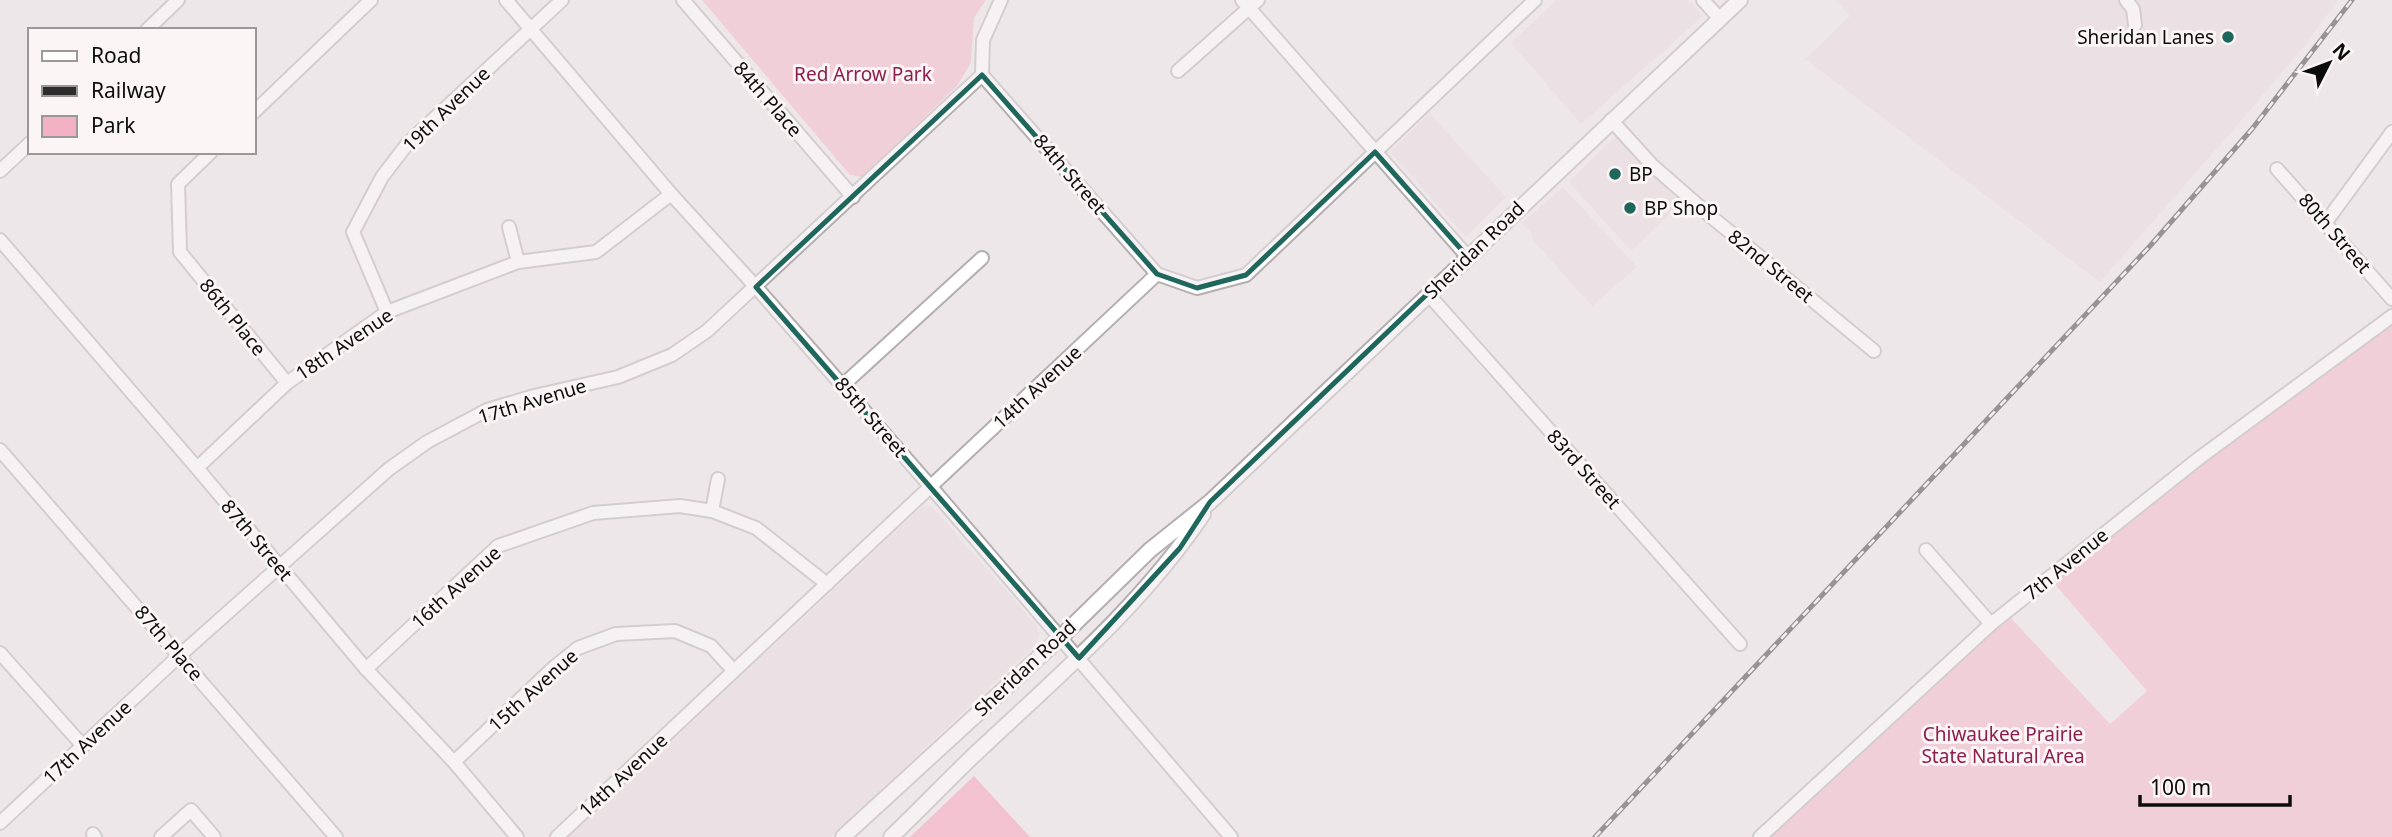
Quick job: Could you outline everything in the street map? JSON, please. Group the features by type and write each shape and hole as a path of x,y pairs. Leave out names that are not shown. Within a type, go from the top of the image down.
{"main road":[{"name":"Sheridan Road","path":"843,837 1150,550 1210,502 1740,0"},
{"name":"Sheridan Road","path":"891,837 1118,619 1180,548 1210,502"}],"street":[{"path":"149,28 178,0"},
{"path":"256,110 370,0"},
{"name":"85th Street","path":"506,0 671,194 756,286 1061,636 1231,837"},
{"name":"19th Avenue","path":"387,312 353,232 382,177 408,143 562,0"},
{"name":"84th Place","path":"684,0 853,197"},
{"path":"982,75 983,40 1001,0"},
{"path":"1157,274 1197,288 1246,275 1535,0"},
{"path":"1703,0 1720,19"},
{"path":"2126,0 2133,9 2135,24"},
{"path":"1178,71 1250,3 1467,256"},
{"name":"17th Avenue","path":"0,824 180,655 389,469 427,442 488,410 534,396 618,377 672,355 707,331 982,75"},
{"name":"84th Street","path":"982,75 1157,274"},
{"name":"82nd Street","path":"1611,120 1652,165 1874,351"},
{"path":"2326,222 2392,132"},
{"path":"0,171 28,145"},
{"name":"86th Place","path":"209,154 178,184 180,252 287,383"},
{"name":"80th Street","path":"2277,169 2392,299"},
{"name":"18th Avenue","path":"197,468 287,383 387,312 518,261 596,252 671,194"},
{"path":"509,227 518,261"},
{"name":"87th Street","path":"0,240 366,669 454,762 517,837"},
{"path":"843,386 982,258"},
{"name":"14th Avenue","path":"557,837 1157,274"},
{"name":"83rd Street","path":"1428,294 1740,644"},
{"name":"7th Avenue","path":"1760,837 1991,624 2198,459 2392,316"},
{"name":"87th Place","path":"0,450 336,837"},
{"path":"712,511 718,479"},
{"name":"16th Avenue","path":"366,669 498,546 593,513 680,506 712,511 756,527 827,584"},
{"path":"1926,550 1991,624"},
{"name":"15th Avenue","path":"454,762 552,669 578,648 616,634 675,631 711,646 733,670"},
{"path":"0,653 83,746"},
{"path":"161,837 191,810 214,837"}],"highlighted area":[{"path":"982,75 1157,274 1197,288 1246,275 1375,152 1467,256 1210,502 1180,548 1079,658 756,287"}],"shaded area":[{"path":"1556,0 1688,0 1703,16 1581,124 1511,43"},
{"path":"1836,0 2338,0 2306,44 2100,282 1805,59 1850,16"},
{"path":"1429,113 1506,197 1466,237 1390,152"},
{"path":"1617,135 1680,204 1631,251 1569,182"},
{"path":"1563,187 1637,267 1592,306 1533,240 1532,234 1522,223"},
{"path":"923,506 930,506 936,511 1036,625 1040,634 1036,644 830,837 569,837"},
{"path":"974,776 1030,837 910,837"}],"green space":[{"name":"Red Arrow Park","path":"702,0 986,0 974,18 971,63 957,86 862,177 850,175"},
{"name":"Chiwaukee Prairie State Natural Area","path":"2392,324 2392,837 1766,837 2009,616 2110,724 2147,691 2052,581 2284,401"}],"railway":[{"path":"1595,837 2150,246 2252,129 2352,0"}],"place":[{"name":"Sheridan Lanes","path":"2228,37"},
{"name":"BP","path":"1615,174"},
{"name":"BP Shop","path":"1630,208"}]}
